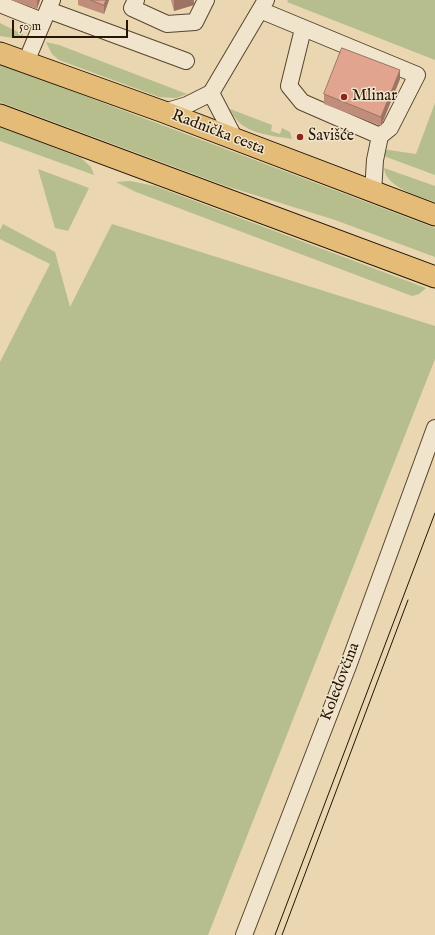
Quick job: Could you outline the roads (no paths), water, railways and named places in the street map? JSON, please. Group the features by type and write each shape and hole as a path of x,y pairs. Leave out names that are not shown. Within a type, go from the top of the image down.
{"main road":[{"name":"Radnička cesta","path":"0,52 164,112 435,215"},
{"path":"0,115 435,277"}],"street":[{"path":"136,0 132,8 167,24 195,22 206,0"},
{"path":"0,4 48,10 186,61"},
{"path":"164,112 187,105 211,93 263,5 303,29 417,75 390,128 380,136 374,160 373,192"},
{"path":"26,62 48,10"},
{"path":"303,29 289,86 302,102 380,136"},
{"path":"211,93 235,139"},
{"name":"Koledovčina","path":"244,935 348,666 435,428"}],"tram line":[{"path":"275,935 435,513"},
{"path":"282,935 408,600"}],"place":[{"name":"Mlinar","path":"344,97"},
{"name":"Savišće","path":"300,137"}]}
